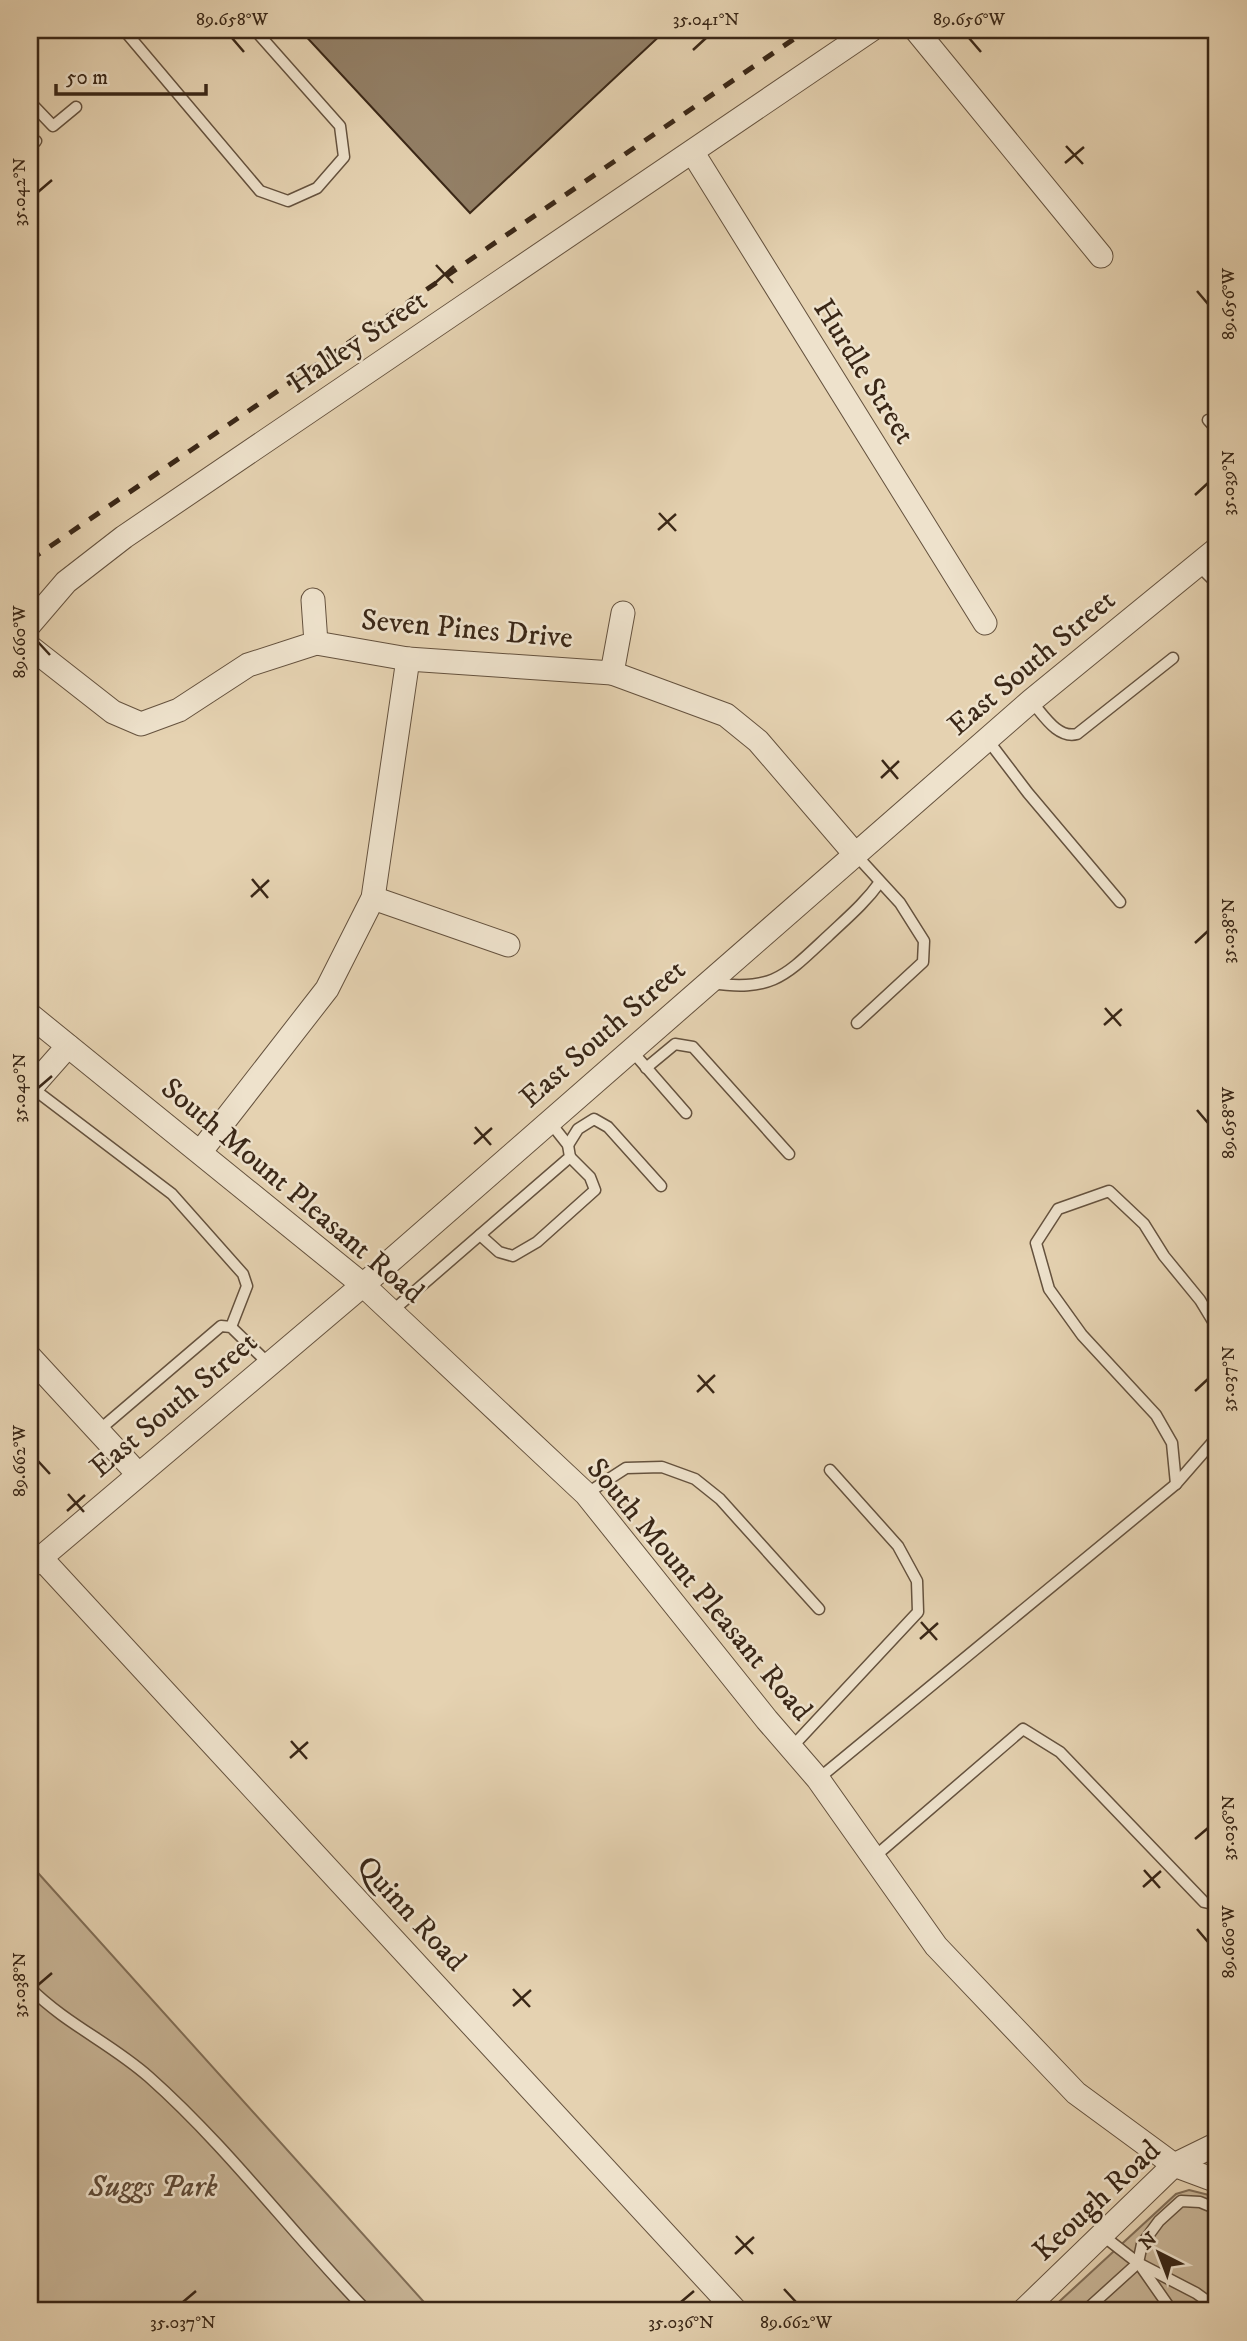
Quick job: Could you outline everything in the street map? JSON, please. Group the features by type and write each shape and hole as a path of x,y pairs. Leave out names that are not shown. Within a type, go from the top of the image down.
{"street":[{"name":"Halley Street","path":"30,624 66,582 124,537 871,30"},
{"path":"916,30 1101,256"},
{"name":"Hurdle Street","path":"693,152 985,623"},
{"name":"East South Street","path":"33,1557 138,1474 363,1285 1031,701 1217,549"},
{"name":"Seven Pines Drive","path":"313,600 316,643"},
{"name":"Seven Pines Drive","path":"612,673 623,614"},
{"name":"Seven Pines Drive","path":"30,647 113,712 141,724 179,710 248,665 316,643 408,659 612,673 726,715 758,741 855,854"},
{"path":"201,1151 327,989 373,898 408,659"},
{"path":"373,898 508,945"},
{"name":"South Mount Pleasant Road","path":"30,1016 201,1151 363,1285 586,1494 818,1779 936,1946 1076,2093 1174,2165 1217,2181"},
{"path":"31,1088 68,1046"},
{"path":"30,1357 138,1474"},
{"name":"Quinn Road","path":"33,1557 736,2311"},
{"name":"Keough Road","path":"1023,2311 1174,2165 1217,2144"}],"lane":[{"path":"124,30 260,191 288,201 317,188 344,157 340,126 255,30"},
{"path":"30,102 53,126 76,107"},
{"path":"1208,419 1217,430"},
{"path":"1198,565 1217,584"},
{"path":"1031,701 1060,733 1069,736 1077,734 1173,658"},
{"path":"987,739 1028,793 1120,902"},
{"path":"855,854 900,903 924,941 923,962 856,1024"},
{"path":"708,982 762,984 794,969 862,906 880,882"},
{"path":"646,1068 675,1044 692,1046 789,1154"},
{"path":"631,1050 686,1113"},
{"path":"31,1088 172,1194 243,1274 247,1286 232,1327"},
{"path":"568,1145 578,1129 594,1119 608,1127 661,1186"},
{"path":"480,1235 499,1251 513,1256 537,1242 595,1190 590,1177 570,1157 568,1145 549,1121"},
{"path":"391,1312 570,1157"},
{"path":"1176,1484 1172,1443 1156,1415 1082,1335 1049,1289 1036,1243 1058,1209 1109,1191 1144,1224 1164,1256 1199,1300 1217,1328 1217,1343"},
{"path":"98,1431 221,1326 232,1327 269,1364"},
{"path":"818,1779 1176,1484 1217,1437 1217,1427"},
{"path":"586,1494 626,1468 662,1467 695,1479 720,1499 819,1609"},
{"path":"791,1748 918,1612 917,1581 898,1546 830,1470"},
{"path":"873,1858 1023,1729 1060,1752 1204,1902 1217,1905"},
{"path":"30,1988 52,2010 148,2076 269,2198 299,2237 367,2311"},
{"path":"1085,2311 1138,2263 1142,2244 1159,2221 1181,2201 1200,2202 1217,2208"},
{"path":"1102,2235 1138,2263 1196,2293 1217,2308"},
{"path":"1138,2263 1172,2311"}],"green space":[{"name":"Suggs Park","path":"30,1864 432,2311 30,2311"},
{"path":"1189,2190 1217,2197 1217,2311 1049,2311 1176,2194"}],"building":[{"path":"300,30 666,30 470,213"}],"railway":[{"path":"30,560 807,30"}]}
